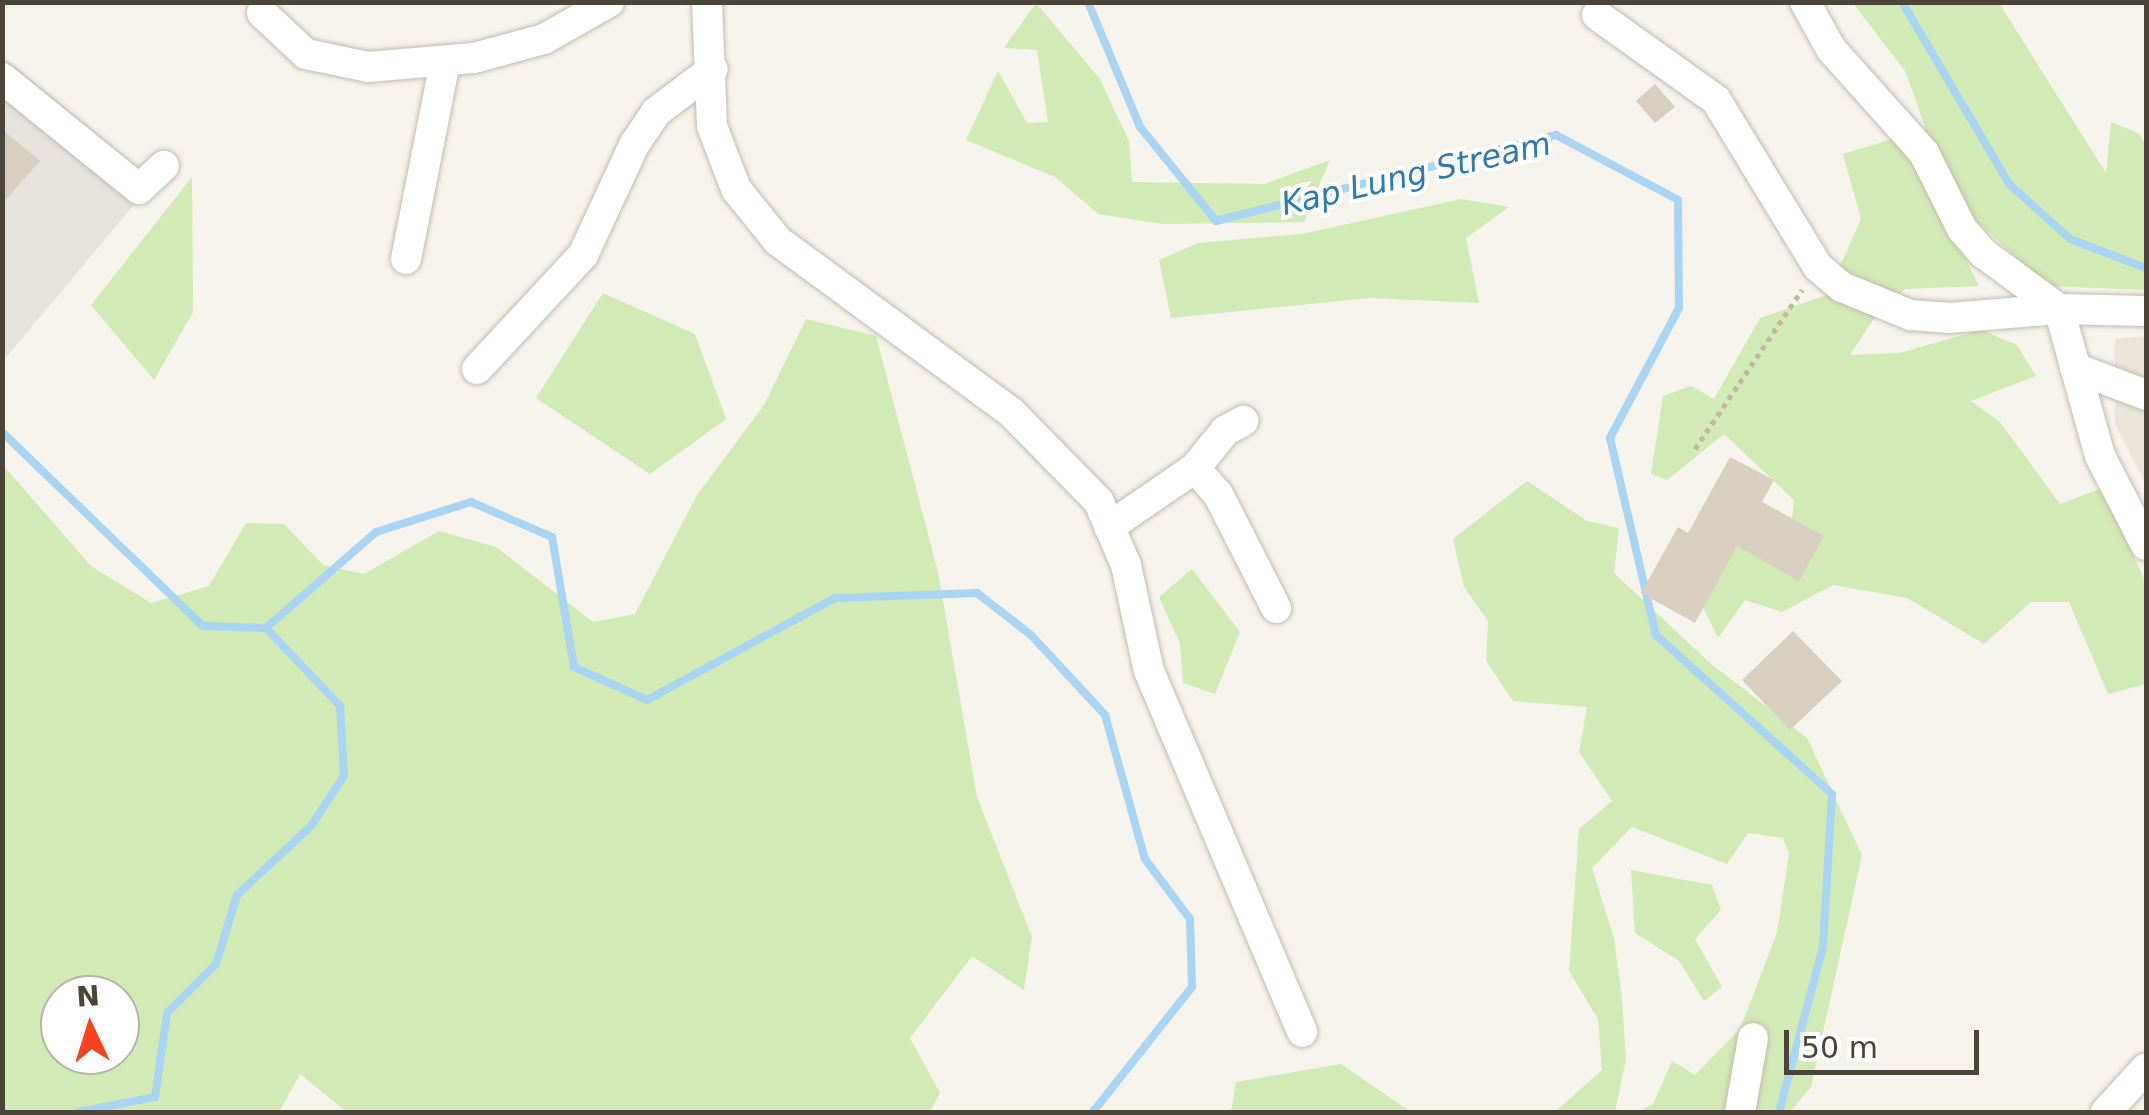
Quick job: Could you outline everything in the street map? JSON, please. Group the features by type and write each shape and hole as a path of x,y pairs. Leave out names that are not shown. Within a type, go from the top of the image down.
{"street":[{"path":"262,13 289,42 334,65 445,62 544,39 609,2"},
{"path":"708,2 712,126 736,189 778,241 1011,412 1099,502 1126,566 1149,672 1302,1032"},
{"path":"1804,2 1831,49 1924,154 1962,229 1983,253 2059,309 2100,456 2139,514 2146,545"},
{"path":"1597,15 1716,100 1818,267 1842,287 1910,314 1949,318 2059,309 2146,311"},
{"path":"406,259 445,62"},
{"path":"477,369 582,256 634,145 656,112 713,68"},
{"path":"2,78 138,188 164,166"},
{"path":"2075,368 2146,395"},
{"path":"1109,527 1195,468 1225,431 1243,421"},
{"path":"1195,468 1218,494 1276,608"},
{"path":"1740,1112 1753,1038"},
{"path":"2106,1112 2146,1068"}],"path":[{"path":"1694,448 1818,267"}],"shaded area":[{"path":"3,57 139,168 137,201 3,361"},
{"path":"2146,336 2146,485 2115,424 2115,339"}],"green space":[{"path":"1036,3 1100,79 1129,141 1132,182 1264,184 1330,160 1304,222 1163,224 1098,214 1055,177 966,140 998,71 1027,123 1048,122 1037,50 1004,48"},
{"path":"1853,3 1999,3 2106,173 2111,122 2138,133 2146,144 2146,290 2049,286 1960,207 1949,225 1979,286 1905,289 1872,321 1850,355 1899,353 1981,330 2017,345 2036,376 1971,401 2000,422 2060,504 2102,488 2146,583 2146,684 2108,694 2069,602 2031,602 1984,644 1907,598 1833,585 1782,612 1745,600 1718,638 1693,586 1734,496 1790,538 1794,500 1724,434 1667,480 1651,474 1663,396 1691,386 1714,399 1760,318 1827,295 1861,219 1843,154 1926,129 1905,71"},
{"path":"192,177 193,312 154,380 91,305"},
{"path":"1461,199 1509,207 1466,238 1479,303 1370,298 1171,318 1159,260 1198,243 1302,234"},
{"path":"603,293 695,334 726,419 650,474 536,398"},
{"path":"806,319 876,336 938,572 977,797 1032,937 1024,990 972,956 910,1038 940,1093 930,1112 347,1112 300,1074 279,1112 3,1112 3,465 91,566 151,603 209,586 246,523 284,524 323,565 364,574 439,531 496,547 593,622 635,614 697,495 764,405"},
{"path":"1527,481 1587,521 1619,528 1614,573 1710,663 1807,738 1862,855 1811,1087 1790,1112 1637,1112 1653,1104 1672,1061 1695,1075 1740,1029 1777,933 1789,854 1783,838 1748,833 1727,864 1632,827 1592,868 1614,938 1622,999 1626,1059 1615,1112 1555,1112 1602,1070 1598,1019 1569,971 1579,829 1612,801 1579,752 1587,707 1513,701 1486,661 1488,621 1464,587 1453,539"},
{"path":"1192,569 1240,632 1215,694 1183,683 1180,644 1159,597"},
{"path":"1631,870 1712,885 1721,910 1695,939 1722,987 1704,1001 1679,961 1635,933"},
{"path":"1341,1064 1411,1112 1231,1112 1236,1082"}],"building":[{"path":"1655,84 1675,107 1655,123 1636,101"},
{"path":"2,129 40,161 2,204"},
{"path":"1730,457 1774,480 1762,502 1824,536 1799,581 1737,546 1695,623 1641,593 1678,527 1688,533"},
{"path":"1793,631 1842,681 1790,730 1742,680"}],"waterway":[{"name":"Kap Lung Stream","path":"1088,2 1140,127 1216,221 1556,135 1678,200 1679,308 1610,438 1656,635 1832,794 1823,947 1779,1112"},
{"path":"1902,2 2009,184 2070,239 2146,268"},
{"path":"2,432 203,626 266,628 340,706 344,776 311,826 237,895 216,964 167,1013 155,1097 78,1112"},
{"path":"266,628 376,532 471,502 552,537 574,667 647,700 835,598 977,593 1031,635 1105,715 1145,859 1190,919 1192,987 1093,1112"}]}
